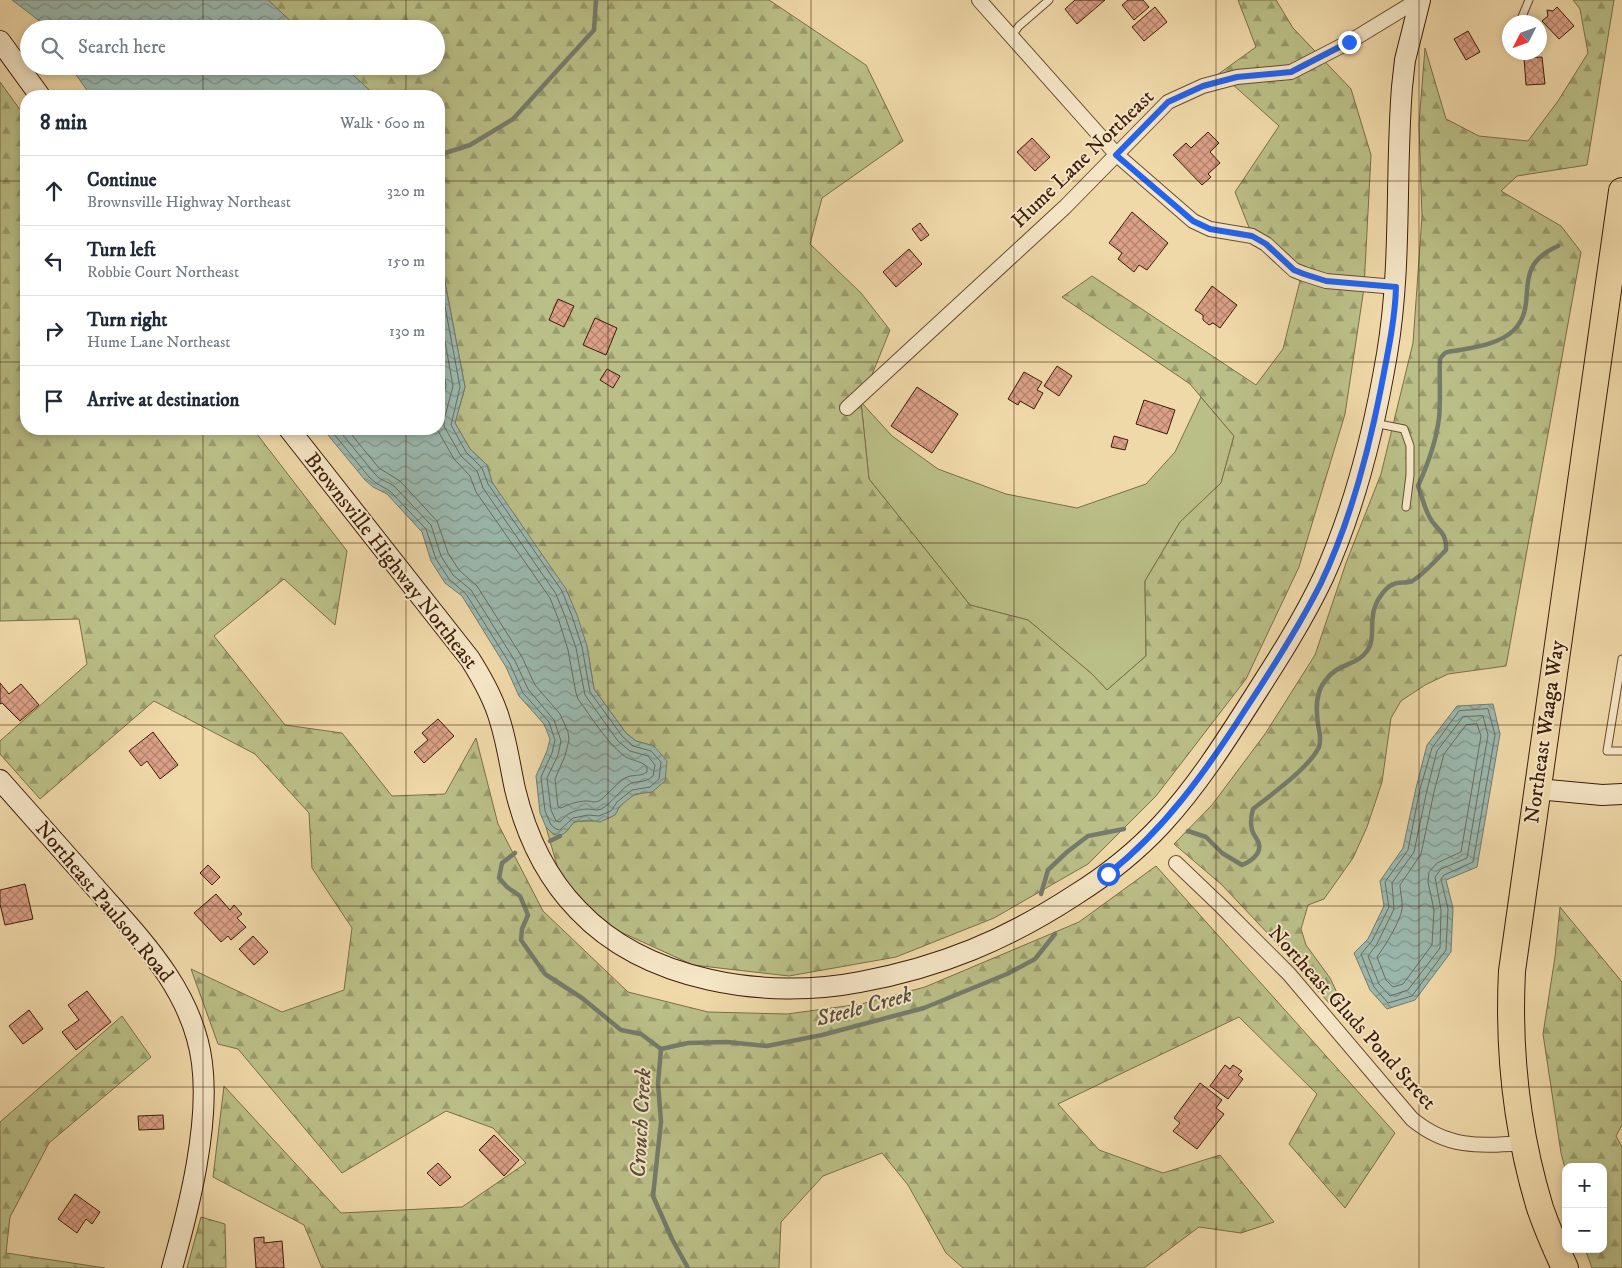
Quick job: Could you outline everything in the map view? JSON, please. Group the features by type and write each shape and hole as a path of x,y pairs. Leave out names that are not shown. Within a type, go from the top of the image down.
{"highway":[{"name":"Northeast Waaga Way","path":"1565,1268 1541,1210 1524,1143 1514,1072 1511,1004 1516,939 1622,191"}],"main road":[{"name":"Brownsville Highway Northeast","path":"294,435 473,663 490,695 500,722 516,795 531,842 544,868 561,891 594,925 624,947 659,964 708,980 749,986 791,989 855,984 914,971 965,954 1012,933 1108,874 1139,848 1165,822 1204,772 1257,692 1307,610 1337,544 1360,476 1374,423 1388,350 1396,287 1402,86 1405,60 1419,0"},
{"path":"0,41 20,68"},
{"path":"25,75 36,90"},
{"name":"Northeast Paulson Road","path":"0,780 145,944 175,986 196,1031 204,1084 201,1127 188,1202 172,1268"},
{"path":"1537,789 1602,795 1622,794"}],"street":[{"path":"979,0 1116,155 1193,221 1210,229 1252,236 1266,244 1294,270 1326,281 1396,287"},
{"name":"Hume Lane Northeast","path":"847,408 1065,207 1168,102 1203,86 1237,77 1291,72 1349,42 1419,0"},
{"name":"Northeast Gluds Pond Street","path":"1176,863 1289,974 1412,1119 1423,1128 1438,1137 1455,1142 1492,1146 1524,1143"}],"lane":[{"path":"1012,37 1019,26 1049,0"},
{"path":"1522,15 1529,0"},
{"path":"1374,423 1404,429 1410,446 1410,475 1406,506"},
{"path":"1622,659 1606,751 1622,751"}],"green space":[{"path":"268,0 769,0 866,65 903,141 822,198 810,244 861,293 890,330 861,402 869,479 970,605 1028,620 1092,674 1107,690 1146,656 1145,581 1180,522 1221,483 1234,436 1190,384 1062,297 1092,276 1256,385 1283,349 1300,281 1250,230 1235,192 1279,126 1231,83 1199,88 1256,47 1238,0 1276,0 1293,28 1351,89 1371,155 1364,288 1345,414 1299,567 1246,679 1156,796 1088,864 994,918 896,957 789,976 693,965 601,923 572,890 558,869 546,827 553,834 566,832 574,822 608,818 614,815 623,802 630,797 652,792 654,746 636,741 626,733 594,689 587,646 492,482 487,465 470,449 455,423 465,387 445,282 445,90 369,90 353,75 445,75 445,20 289,20"},
{"path":"1573,0 1614,0 1587,165 1517,176 1501,191 1561,226 1581,252 1506,666 1448,674 1425,685 1401,701 1391,718 1382,782 1367,827 1353,858 1324,899 1308,905 1301,929 1306,945 1330,978 1340,999 1329,1003 1273,939 1222,885 1174,844 1212,805 1265,734 1315,655 1346,563 1381,474 1413,343 1422,217 1419,124 1425,48 1446,119 1479,136 1528,141 1558,101 1588,53 1580,9"},
{"path":"0,82 20,110 20,435 258,435 347,551 335,625 284,579 214,636 285,725 342,733 392,796 445,794 476,738 498,824 543,911 628,992 708,1012 787,1014 861,1004 925,987 1079,922 1156,866 1395,1133 1345,1208 1289,1144 1317,1094 1239,1017 1058,1104 1099,1150 1163,1173 1220,1155 1274,1222 1241,1233 1199,1227 1144,1268 963,1268 946,1253 908,1185 882,1153 823,1176 781,1222 779,1268 322,1268 304,1225 213,1177 224,1086 341,1213 462,1207 526,1163 493,1128 446,1111 342,1173 238,1049 218,1044 191,969 282,1012 344,990 352,928 312,868 309,813 255,754 154,701 40,799 0,754 0,741 87,664 79,619 0,621"},
{"path":"1201,397 1234,436 1221,483 1180,522 1145,581 1146,656 1107,690 1092,674 1028,620 970,605 869,479 861,402 892,436 938,469 1006,494 1077,508 1146,484 1175,452"},
{"path":"1560,907 1622,982 1622,1125 1616,1136 1622,1147 1622,1268 1592,1268 1586,1253 1607,1253 1607,1163 1564,1163 1561,1153 1543,1034 1555,957"},
{"path":"122,1016 151,1057 49,1143 10,1217 6,1253 105,1268 0,1268 0,1122"},
{"path":"201,1217 225,1224 226,1268 187,1268"}],"water":[{"path":"12,0 268,0 289,20 38,20"},
{"path":"76,75 353,75 369,90 87,90"},
{"path":"445,283 465,387 455,423 470,449 487,465 492,482 566,589 587,646 594,689 626,733 636,741 654,746 667,761 665,781 652,792 635,794 620,806 615,815 600,822 588,820 574,822 560,836 553,834 546,827 540,813 536,776 550,739 544,724 519,696 506,667 462,596 445,583 431,561 422,532 387,494 373,487 328,435 445,435"},
{"path":"1493,704 1500,734 1477,867 1446,880 1453,908 1451,952 1415,1000 1387,1009 1370,990 1354,953 1368,939 1384,906 1380,881 1403,848 1427,745 1457,706"}],"building":[{"path":"1075,0 1105,0 1077,24 1065,9"},
{"path":"1128,0 1143,0 1149,7 1134,20 1122,5"},
{"path":"1155,7 1167,22 1144,41 1132,27"},
{"path":"1557,7 1574,26 1559,39 1547,26 1547,10 1553,11"},
{"path":"1468,31 1480,52 1466,60 1454,39"},
{"path":"1524,60 1542,60 1545,84 1526,85"},
{"path":"1208,132 1219,143 1210,152 1220,163 1208,174 1211,177 1202,185 1173,155 1186,143 1191,148"},
{"path":"1032,138 1050,157 1035,171 1017,152"},
{"path":"1132,212 1168,243 1147,270 1139,265 1134,272 1118,259 1122,253 1109,243"},
{"path":"920,223 929,235 921,241 912,229"},
{"path":"909,249 922,264 896,287 883,272"},
{"path":"1212,286 1237,305 1220,328 1213,323 1209,325 1203,320 1203,315 1195,310"},
{"path":"558,299 574,306 564,327 549,320"},
{"path":"595,318 617,328 606,355 583,345"},
{"path":"1057,366 1072,376 1059,396 1044,386"},
{"path":"607,369 620,376 613,388 600,380"},
{"path":"1024,372 1042,382 1037,390 1043,393 1034,409 1020,401 1018,405 1008,399"},
{"path":"917,387 958,414 932,453 891,426"},
{"path":"1144,400 1175,410 1167,434 1136,424"},
{"path":"1114,436 1128,440 1125,450 1111,447"},
{"path":"0,683 9,694 21,684 39,705 20,721 2,703 0,704"},
{"path":"438,719 454,736 424,763 414,752 428,740 422,733"},
{"path":"153,732 178,765 160,779 147,761 141,766 129,751"},
{"path":"208,865 220,877 212,885 200,873"},
{"path":"25,884 33,919 5,925 0,904 0,890"},
{"path":"216,894 230,910 234,905 242,914 237,918 246,927 231,940 228,936 221,942 194,913"},
{"path":"253,936 268,952 254,965 239,949"},
{"path":"87,991 111,1022 76,1050 62,1032 79,1020 68,1005"},
{"path":"29,1010 43,1029 23,1044 9,1026"},
{"path":"1225,1065 1230,1069 1233,1065 1242,1071 1238,1075 1243,1079 1228,1099 1210,1086"},
{"path":"1200,1083 1222,1100 1216,1108 1224,1114 1197,1149 1173,1131 1180,1123 1174,1118"},
{"path":"163,1115 164,1129 139,1130 138,1116"},
{"path":"494,1135 519,1160 504,1176 479,1150"},
{"path":"438,1163 451,1177 440,1186 427,1173"},
{"path":"75,1194 100,1212 92,1224 86,1219 77,1233 58,1219"},
{"path":"264,1237 264,1243 282,1241 284,1268 256,1268 254,1238"}],"waterway":[{"path":"445,153 470,145 513,119 594,30 596,0"},
{"name":"Steele Creek","path":"1188,831 1206,837 1222,853 1242,865 1257,854 1259,844 1251,824 1253,809 1299,772 1319,747 1317,707 1319,691 1322,686 1335,671 1363,656 1367,651 1372,635 1373,612 1385,590 1396,583 1410,582 1416,579 1446,550 1445,538 1429,516 1418,486 1431,453 1438,427 1440,359 1447,352 1488,344 1514,330 1522,319 1529,275 1534,264 1543,255 1558,246"},
{"name":"Steele Creek","path":"1041,894 1048,870 1067,852 1088,836 1124,829"},
{"name":"Crouch Creek","path":"550,841 560,836"},
{"name":"Crouch Creek","path":"515,853 502,863 499,878 507,887 520,896 528,915 522,929 521,940 545,974 582,998 621,1030 641,1034 661,1049"},
{"name":"Steele Creek","path":"661,1049 688,1043 727,1042 767,1046 822,1035 924,1008 1007,974 1035,959 1055,934"},
{"name":"Crouch Creek","path":"661,1049 658,1083 661,1122 653,1196 672,1239 688,1268"}],"route":[{"path":"1108,874 1139,848 1165,822 1204,772 1282,653 1321,582 1344,526 1374,423 1388,350 1396,292 1396,287 1326,281 1304,274 1294,270 1266,244 1252,236 1210,229 1193,221 1116,155 1168,102 1203,86 1237,77 1291,72 1349,42"}]}
